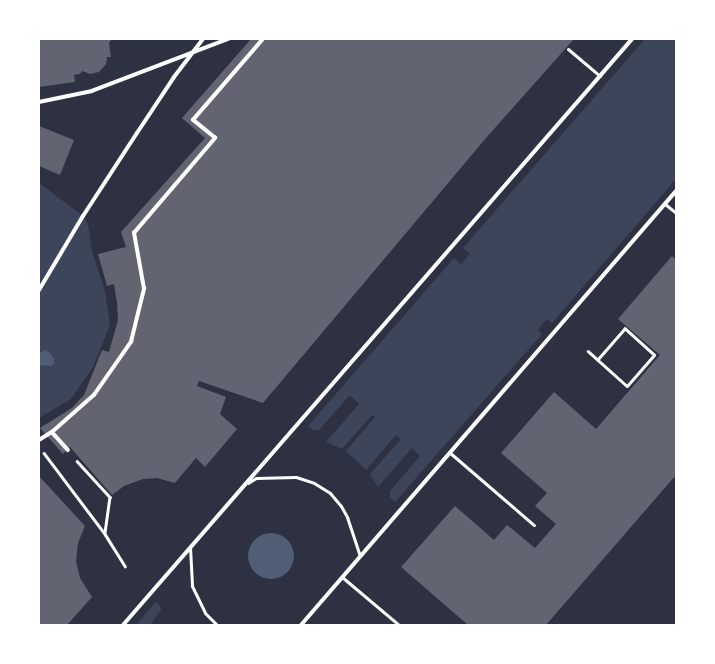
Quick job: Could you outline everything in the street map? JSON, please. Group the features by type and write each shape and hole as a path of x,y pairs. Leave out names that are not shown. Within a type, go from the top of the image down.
{"street":[{"path":"39,290 82,216 174,77 203,39"},
{"path":"39,102 92,91 120,82 228,39"},
{"path":"39,440 52,432 94,395 131,342 144,289 134,233 215,138 193,120 263,39"},
{"path":"123,625 632,39"},
{"path":"301,625 676,191"},
{"path":"52,432 68,450"}],"lane":[{"path":"568,49 600,76"},
{"path":"665,204 676,213"},
{"path":"449,452 534,525"},
{"path":"243,486 256,478 275,476 296,477 314,483 330,493 341,506 347,517 360,556"},
{"path":"190,547 192,586 204,613 217,625"},
{"path":"342,577 399,625"}],"path":[{"path":"588,351 598,360 627,386 654,354 624,329 598,360"},
{"path":"39,447 105,534 125,566"},
{"path":"68,450 110,497 105,534"}],"shaded area":[{"path":"645,39 676,39 676,179 552,323 547,319 538,330 542,334 395,502 390,498 390,491 420,456 412,448 378,487 370,474 401,439 396,435 366,470 346,451 375,417 372,415 342,449 326,442 359,404 350,395 319,430 313,430 308,426 454,258 461,264 470,254 463,248"},
{"path":"39,183 83,216 88,224 92,251 105,291 110,325 93,367 71,399 39,418"},
{"path":"45,350 50,353 54,359 54,364 51,366 39,365 39,353"},
{"path":"271,533 284,537 290,543 294,556 290,569 284,575 271,579 258,575 252,569 248,556 252,543 258,537"},
{"path":"156,602 161,607 161,610 150,625 136,625"}],"building":[{"path":"39,39 112,39 109,43 111,57 107,57 106,64 99,72 90,74 82,71 80,74 74,75 75,82 39,87"},
{"path":"251,39 574,39 486,138 263,403 199,381 197,386 226,397 220,414 237,429 205,467 196,458 175,483 157,478 143,479 124,486 112,495 70,447 63,454 40,428 72,408 84,395 102,350 109,352 118,320 117,303 114,284 107,286 98,254 126,247 121,232 205,138 182,118"},
{"path":"39,126 74,140 60,175 39,166"},
{"path":"672,256 676,260 676,475 546,625 468,625 401,567 455,506 494,540 507,525 535,548 556,524 535,506 547,493 501,453 554,392 596,429 660,355 618,319"},
{"path":"39,476 85,526 78,543 76,561 80,578 92,597 67,625 39,625"}]}
